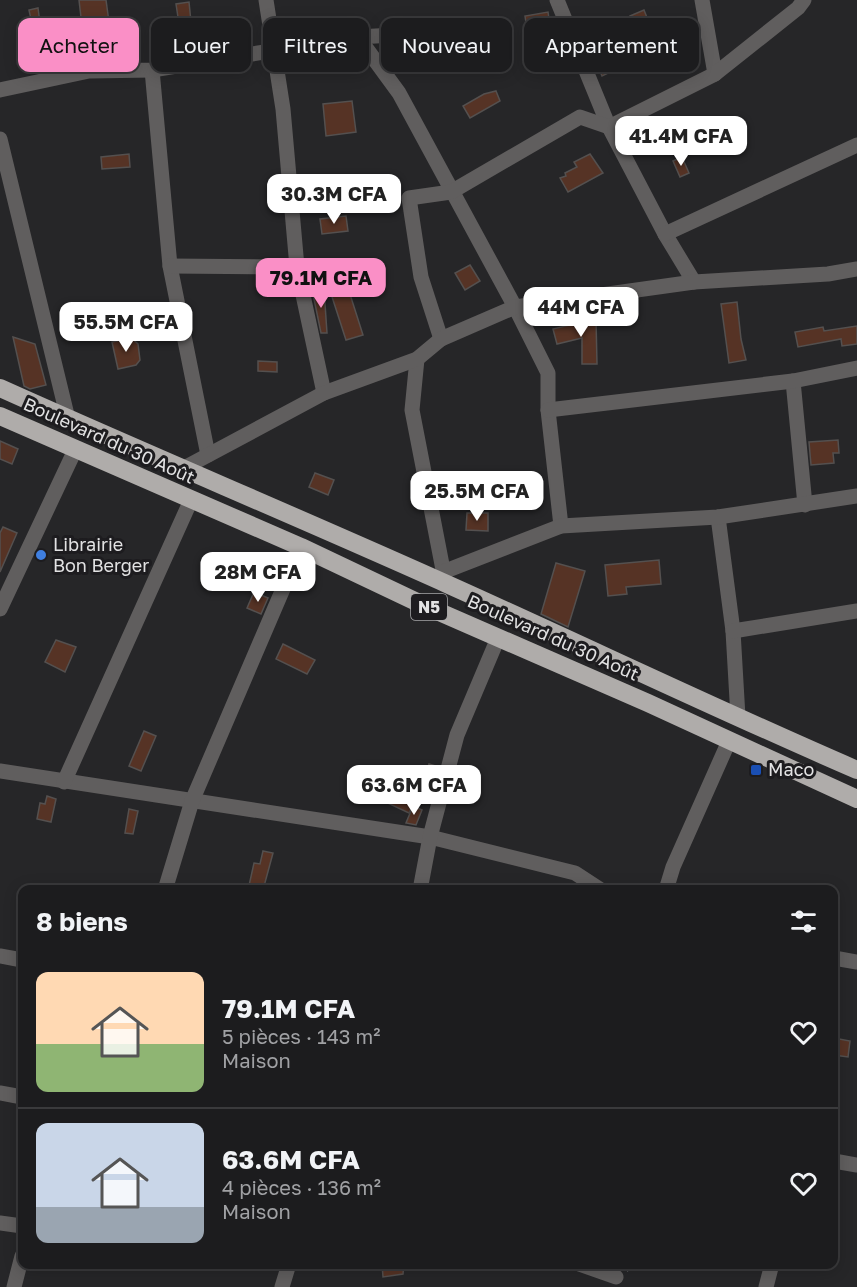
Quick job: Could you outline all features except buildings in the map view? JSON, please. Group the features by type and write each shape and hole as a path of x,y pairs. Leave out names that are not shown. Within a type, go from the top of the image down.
{"highway":[{"name":"Boulevard du 30 Août","path":"0,388 68,419 445,578 738,717 857,770"},
{"name":"Boulevard du 30 Août","path":"0,416 301,547 857,799"}],"street":[{"path":"266,0 269,18"},
{"path":"557,0 609,127 665,234 694,282"},
{"path":"702,0 715,74"},
{"path":"441,339 421,277 409,198 451,192 580,117 609,127 715,74 798,8 804,0"},
{"path":"369,53 399,93 515,307 548,373 548,410 561,526"},
{"path":"0,90 89,71 151,70"},
{"path":"152,72 170,266 208,455"},
{"path":"278,72 297,267 324,393"},
{"path":"0,139 68,419"},
{"path":"665,234 857,145"},
{"path":"170,266 297,267"},
{"path":"184,468 324,393 417,358 441,339 515,307 694,282 828,274 857,269"},
{"path":"417,358 412,410 445,578 561,526 718,517 857,496"},
{"path":"548,410 793,381 857,368"},
{"path":"793,381 805,505"},
{"path":"0,609 76,448"},
{"path":"64,782 191,500"},
{"path":"718,517 733,631 738,717"},
{"path":"167,885 192,801 301,547"},
{"path":"733,631 857,611"},
{"path":"421,885 430,837 457,735 498,638"},
{"path":"668,885 673,867 729,741"},
{"path":"0,771 430,837 575,873 593,885"},
{"path":"0,956 18,959"},
{"path":"838,959 857,962"},
{"path":"0,1093 18,1096"},
{"path":"838,1162 857,1166"},
{"path":"0,1223 18,1225"},
{"path":"14,1287 19,1269"},
{"path":"282,1287 284,1269"},
{"path":"593,1269 616,1277"},
{"path":"766,1287 771,1269"}],"place":[{"name":"Librairie Bon Berger","path":"41,555"},
{"name":"Maco","path":"756,770"}]}
